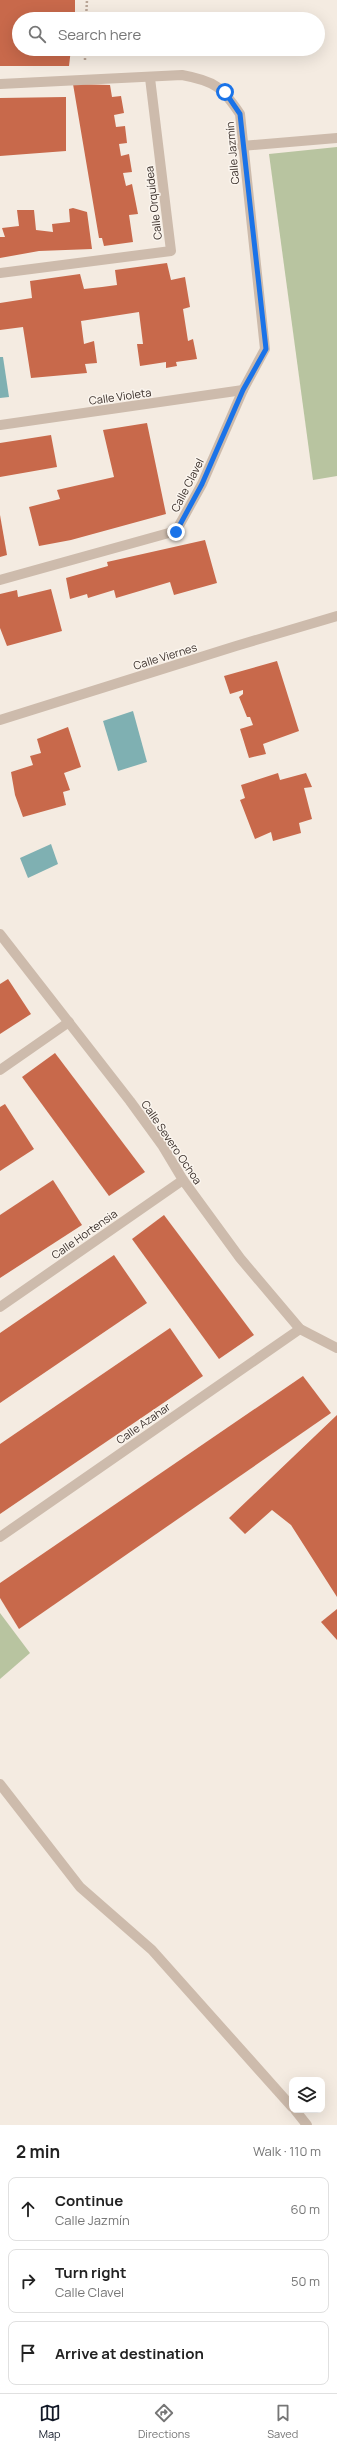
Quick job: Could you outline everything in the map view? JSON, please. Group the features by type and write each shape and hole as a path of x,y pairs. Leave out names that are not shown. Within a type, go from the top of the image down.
{"street":[{"name":"Calle Jazmín","path":"0,84 150,78 182,75 206,79 225,92 240,114 242,146 266,349"},
{"name":"Calle Orquídea","path":"0,273 171,251 150,78"},
{"path":"242,146 337,138"},
{"name":"Calle Clavel","path":"0,580 176,532 202,484 243,390 266,349"},
{"name":"Calle Violeta","path":"0,425 243,390"},
{"name":"Calle Viernes","path":"0,720 337,616"},
{"name":"Calle Severo Ochoa","path":"0,934 162,1145 182,1180 240,1258 300,1329 337,1348"},
{"path":"0,1070 69,1022"},
{"name":"Calle Hortensia","path":"0,1306 182,1180"},
{"name":"Calle Azahar","path":"0,1537 300,1329"},
{"path":"0,1784 80,1887 152,1950 289,2104"},
{"path":"297,2113 307,2125"}],"path":[{"path":"86,12 87,0"}],"green space":[{"path":"337,147 337,476 313,480 269,154"},
{"path":"0,1613 30,1653 0,1679"}],"water":[{"path":"0,357 3,357 9,397 0,398"},
{"path":"133,711 147,762 118,771 103,721"},
{"path":"51,844 58,864 28,878 20,858"}],"building":[{"path":"0,0 75,0 75,12 12,12 12,56 70,56 69,66 0,66"},
{"path":"73,84 110,85 112,97 121,96 124,113 114,115 116,127 125,126 127,143 119,144 121,156 129,154 132,172 123,173 126,186 132,184 138,214 129,215 133,242 104,246 102,238 99,238"},
{"path":"66,97 66,151 0,156 0,98"},
{"path":"73,208 87,212 92,249 39,251 0,258 0,237 5,237 2,228 19,226 17,210 34,210 36,230 53,232 52,224 70,222 69,209"},
{"path":"167,263 171,280 185,277 190,307 183,309 188,341 193,339 197,359 176,362 177,366 166,368 166,362 140,366 137,344 143,344 139,312 81,321 84,344 94,341 97,363 85,364 87,373 31,378 23,327 0,330 0,303 32,298 30,281 80,274 84,289 102,287 117,285 115,270"},
{"path":"147,423 166,514 71,540 39,546 29,507 60,499 57,490 114,477 103,430"},
{"path":"51,435 57,467 0,477 0,443"},
{"path":"0,515 7,555 0,557"},
{"path":"205,540 217,583 174,595 170,582 116,598 114,590 88,598 87,594 70,599 66,578 108,566 107,562"},
{"path":"51,589 62,631 7,646 0,628 0,594 17,590 18,597"},
{"path":"277,661 299,731 263,744 266,754 249,758 240,729 253,725 250,717 247,717 239,697 243,694 243,690 230,694 224,676"},
{"path":"68,727 81,767 64,773 70,790 63,792 66,805 23,817 15,795 11,772 33,765 30,756 41,753 37,739"},
{"path":"278,773 280,780 306,773 312,787 304,788 312,819 299,823 301,833 273,841 271,832 255,839 240,800 245,798 241,785"},
{"path":"8,979 31,1014 0,1034 0,984"},
{"path":"55,1053 145,1172 109,1196 22,1077"},
{"path":"5,1104 34,1149 0,1171 0,1107"},
{"path":"53,1180 82,1225 0,1278 0,1215"},
{"path":"164,1215 254,1335 219,1359 132,1239"},
{"path":"114,1255 147,1303 0,1403 0,1333"},
{"path":"170,1328 203,1376 0,1514 0,1444"},
{"path":"303,1376 331,1413 19,1629 0,1598 0,1583"},
{"path":"337,1415 337,1597 291,1525 272,1510 245,1534 229,1518"},
{"path":"337,1609 337,1640 321,1622"}],"route":[{"path":"176,532 202,484 226,432 243,390 266,349 260,312 242,146 240,114 225,92"}]}
